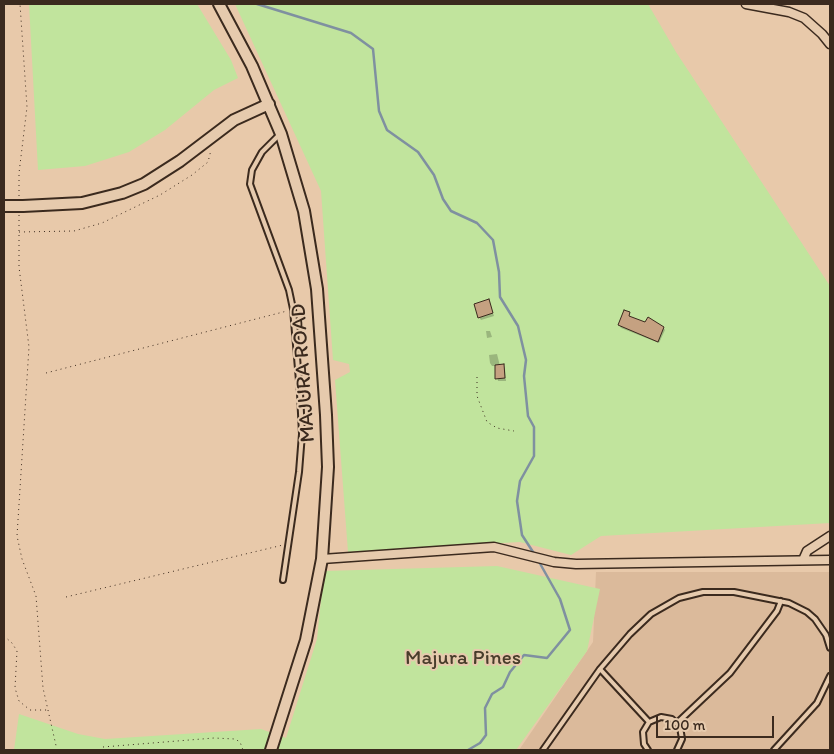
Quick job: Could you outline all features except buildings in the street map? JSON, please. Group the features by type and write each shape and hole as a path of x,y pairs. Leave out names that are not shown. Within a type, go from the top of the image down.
{"street":[{"name":"MAJURA ROAD","path":"219,4 252,66 269,104 281,134 304,211 318,306 328,442 326,519 322,559 306,640 271,750"},
{"path":"746,4 788,12 804,18 830,44"},
{"path":"4,206 20,207 82,203 122,193 160,174 230,122 269,104"},
{"path":"803,560 807,550 830,536"},
{"path":"322,559 494,548 554,562 576,564 830,560"}],"lane":[{"path":"281,134 262,152 252,170 250,184 289,290 293,309 302,434 283,580"},
{"path":"543,750 600,670 640,623 679,598 718,592 753,595 781,601 798,607 815,619 826,635 830,648"},
{"path":"677,723 730,673 777,611 781,601"},
{"path":"600,670 650,722"},
{"path":"774,750 817,703 830,676"},
{"path":"648,750 643,738 643,732 650,722 661,717 672,719 677,723 682,733 682,739 677,750"}],"path":[{"path":"20,4 27,107 19,173 19,273 29,347 17,536 22,559 36,596 43,688 57,750"},
{"path":"19,232 74,231 102,223 130,210 201,168 211,157 206,141"},
{"path":"46,373 265,318 293,309"},
{"path":"477,377 478,396 487,422 497,428 514,431"},
{"path":"66,597 288,543"},
{"path":"4,636 17,651 15,688 20,702 30,710 48,710"},
{"path":"103,747 214,738 240,742 243,750"}],"shaded area":[{"path":"596,572 830,572 830,750 519,750 593,642"}],"green space":[{"path":"29,4 197,4 231,60 238,78 214,90 165,130 129,152 85,166 38,170"},
{"path":"235,4 648,4 676,52 830,286 830,523 601,536 571,555 520,542 348,552 335,380 350,372 349,364 333,360 321,191"},
{"name":"Majura Pines","path":"497,566 600,589 587,651 516,750 14,750 19,714 78,734 105,739 261,729 286,738 317,639 324,571"}],"waterway":[{"path":"257,4 351,33 373,49 379,111 387,130 418,152 434,175 443,199 451,211 477,223 493,240 499,272 500,297 518,326 526,360 524,376 528,416 534,427 534,456 520,481 517,501 522,535 535,555"},
{"path":"468,750 480,743 486,735 485,708 492,694 503,687 510,672 524,655 547,658 570,630 560,599 538,560"}]}
